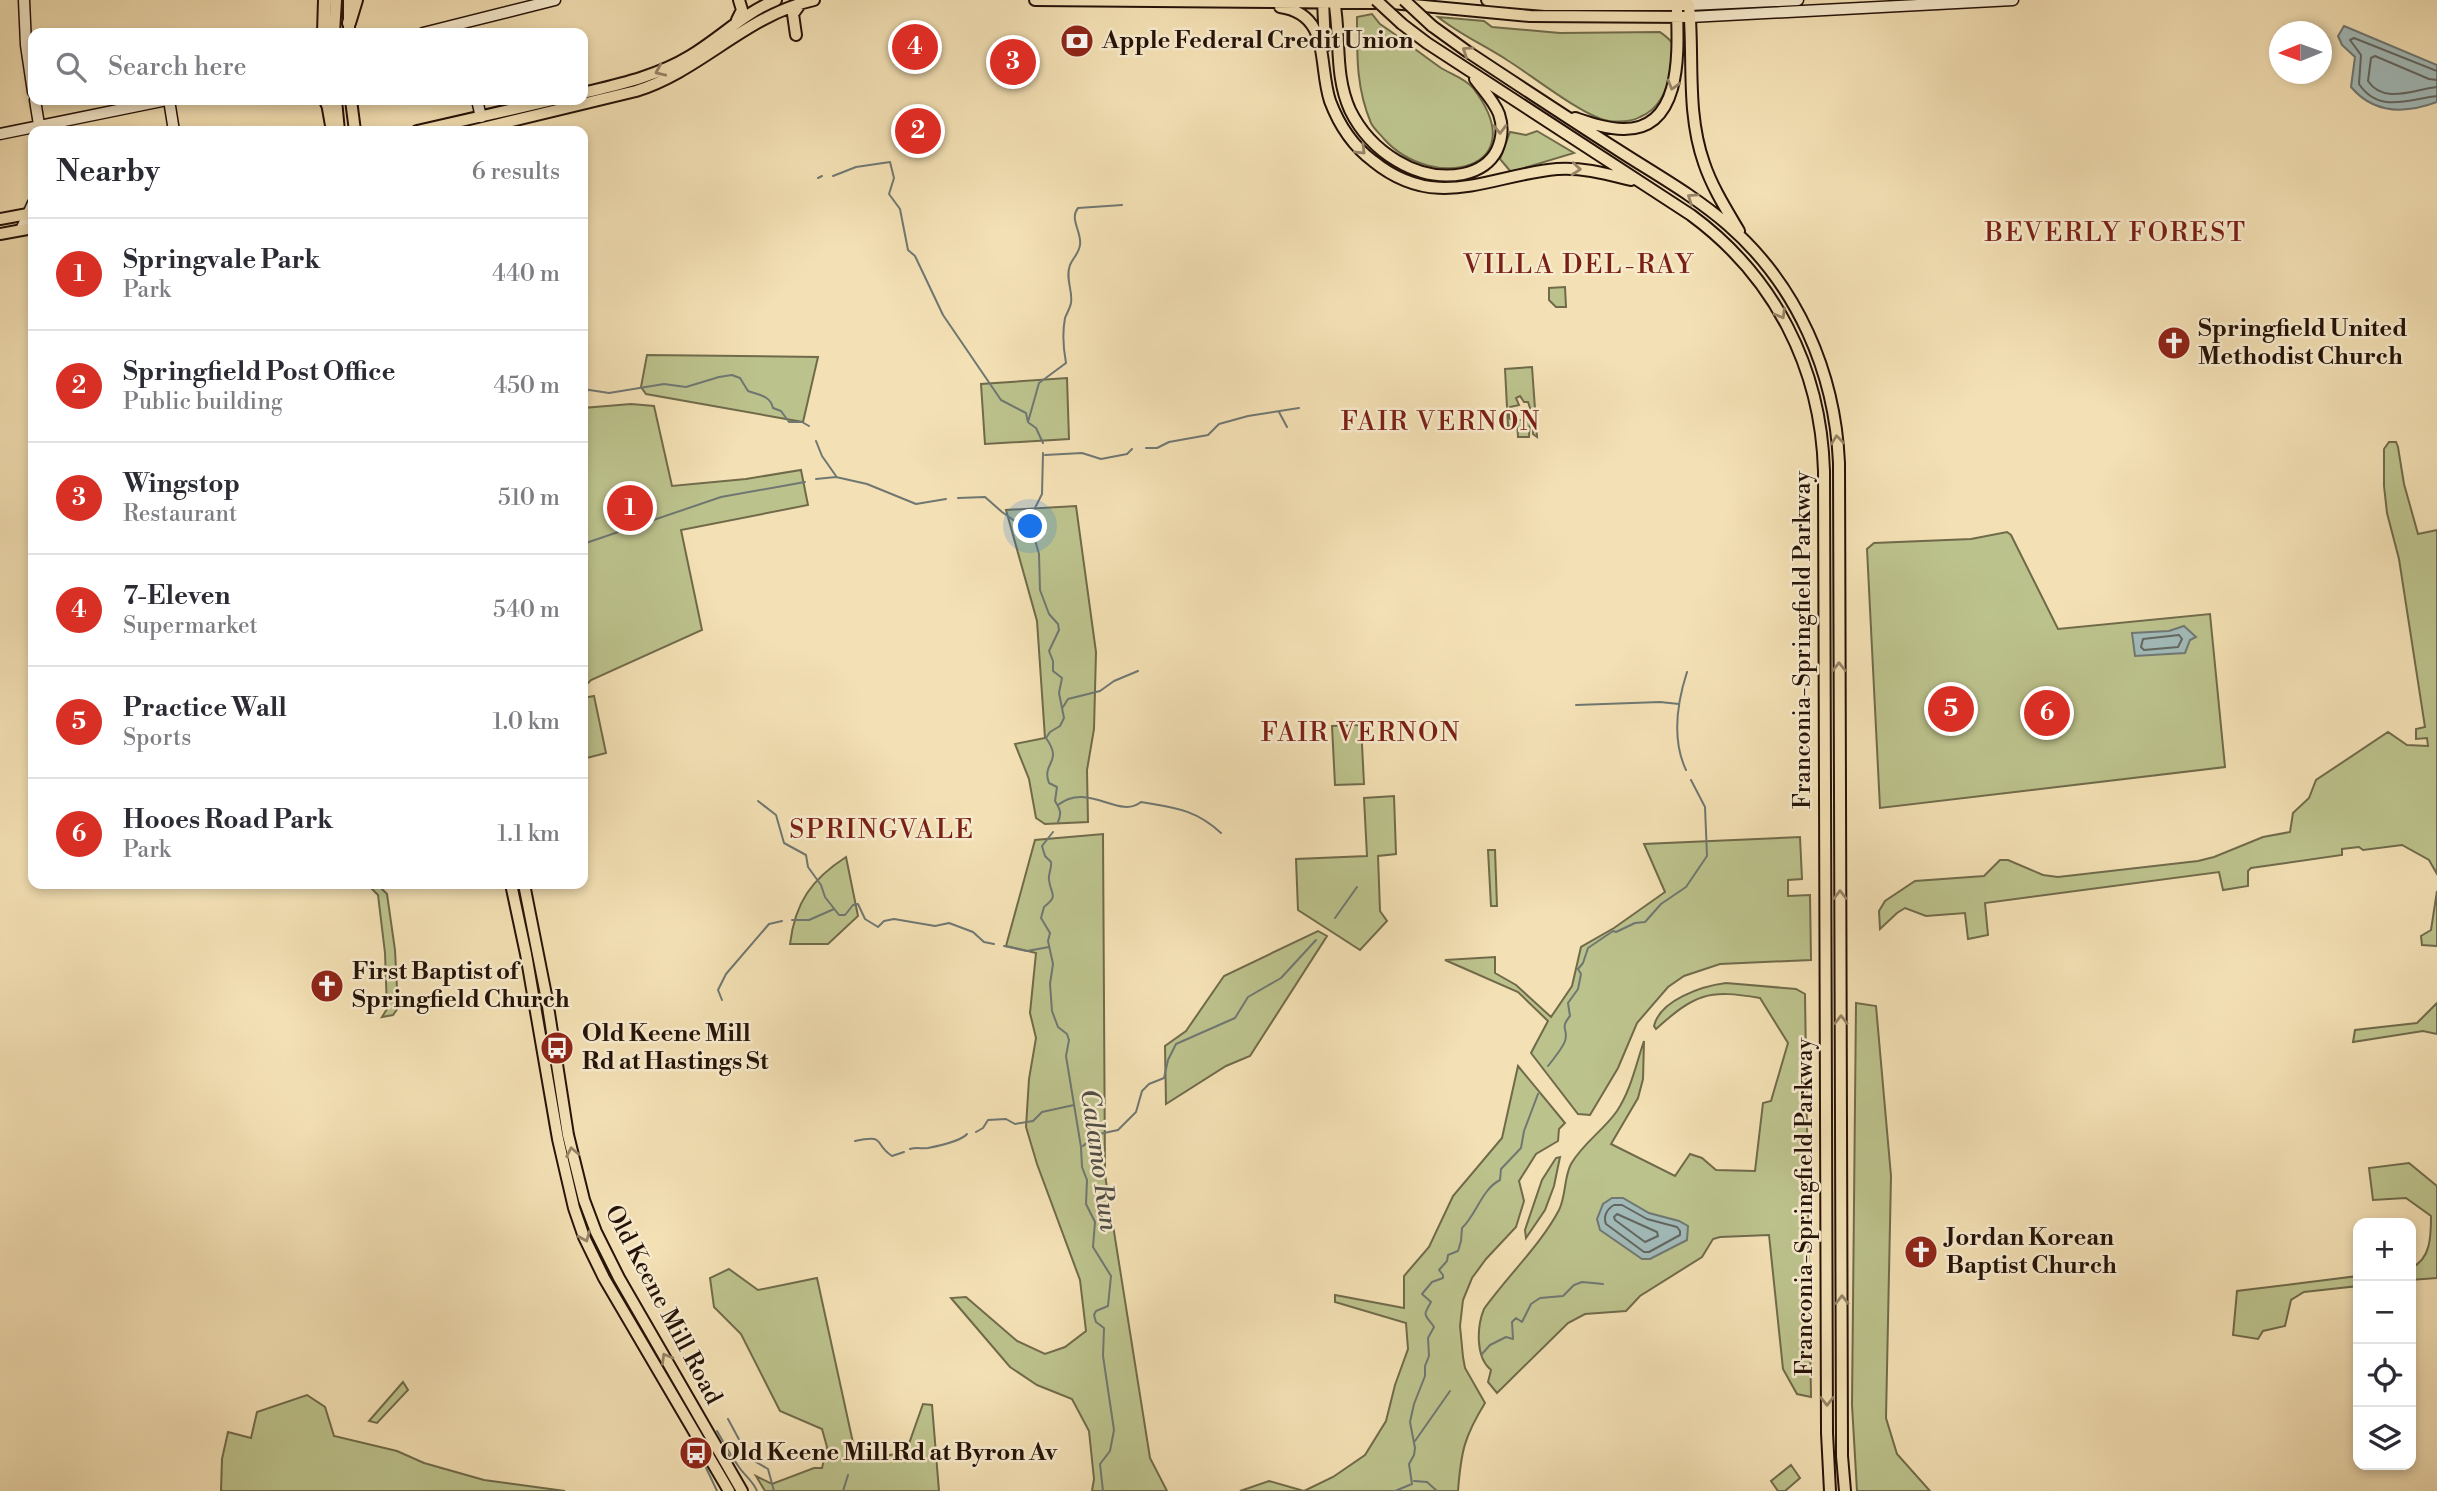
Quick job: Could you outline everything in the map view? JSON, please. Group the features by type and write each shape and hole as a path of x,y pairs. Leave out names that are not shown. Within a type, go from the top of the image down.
{"highway":[{"path":"324,28 325,0"},
{"path":"351,28 356,0"}],"main road":[{"path":"24,0 28,58"},
{"path":"334,28 336,0"},
{"path":"349,0 351,28"},
{"path":"463,28 555,0"},
{"path":"734,24 742,10 740,0"},
{"path":"588,92 658,73 691,55 734,24 771,4 814,0"},
{"path":"1035,0 1329,1 1545,11 1684,11 2013,0"},
{"name":"Franconia-Springfield Parkway","path":"1376,0 1402,24 1469,71 1691,215 1717,235 1762,285 1781,313 1800,352 1819,415 1824,471 1827,1419 1830,1491"},
{"name":"Franconia-Springfield Parkway","path":"1404,0 1432,26 1701,204 1745,241 1781,284 1808,333 1828,386 1837,441 1842,1456 1845,1491"},
{"path":"1487,0 1545,11"},
{"path":"1684,11 1798,0"},
{"path":"1324,64 1329,1"},
{"path":"1329,1 1340,75 1350,109 1372,142 1402,164 1427,174 1457,175 1480,169 1494,155 1501,135 1500,116 1469,71"},
{"path":"1253,2 1288,8 1303,15 1317,36 1333,107 1353,142 1377,164 1407,181 1429,187 1463,188 1567,168 1640,182"},
{"path":"796,35 793,13 801,3"},
{"path":"588,100 659,83 690,68 748,27 771,4"},
{"path":"1565,116 1623,129 1641,126 1654,118 1668,101 1676,77 1684,11"},
{"path":"1684,11 1698,144 1711,181 1745,241"},
{"path":"36,105 39,126"},
{"path":"53,126 146,105"},
{"path":"169,105 173,126"},
{"path":"329,105 332,126"},
{"path":"330,105 336,126"},
{"path":"352,105 354,126"},
{"path":"478,105 482,125"},
{"path":"482,125 538,105"},
{"path":"482,125 566,105"},
{"path":"0,134 28,130"},
{"path":"0,219 28,214"},
{"path":"21,230 28,219"},
{"path":"0,234 28,229"},
{"name":"Old Keene Mill Road","path":"512,889 558,1139 574,1208 584,1237 604,1278 729,1491"},
{"name":"Old Keene Mill Road","path":"525,889 547,1000 570,1147 584,1200 619,1279 742,1491"}],"green space":[{"path":"1372,14 1380,24 1473,88 1489,116 1493,138 1485,154 1470,165 1450,168 1427,165 1404,156 1384,139 1371,123 1362,97 1358,71 1357,17"},
{"path":"1438,17 1484,21 1492,27 1560,33 1660,32 1673,45 1668,80 1659,102 1648,113 1629,121 1609,121 1572,104"},
{"path":"1537,131 1574,153 1511,172 1500,159 1510,132 1526,135"},
{"path":"1565,287 1566,307 1556,307 1549,300 1549,288"},
{"path":"647,355 818,357 803,422 646,394 641,387"},
{"path":"1532,367 1537,437 1533,434 1534,412 1520,396 1516,398 1519,405 1510,407 1509,418 1516,426 1508,426 1505,369"},
{"path":"1067,378 1069,439 985,444 981,384"},
{"path":"631,404 654,406 672,486 746,479 801,470 808,505 681,530 702,630 588,683 588,408"},
{"path":"1517,420 1530,420 1529,437 1518,437"},
{"path":"2389,442 2396,442 2398,447 2404,484 2418,534 2437,530 2437,874 2429,860 2402,845 2363,850 2359,847 2342,849 2342,855 2251,868 2248,871 2248,886 2223,890 2219,872 1985,903 1988,935 1968,939 1965,913 1926,916 1905,908 1880,929 1879,911 1885,901 1915,881 1984,876 2000,860 2008,860 2043,875 2058,877 2198,861 2263,837 2290,832 2293,813 2309,798 2316,780 2388,732 2407,745 2428,746 2427,738 2416,739 2416,729 2425,727 2399,559 2387,513 2384,449"},
{"path":"1076,506 1096,652 1094,729 1087,770 1088,822 1045,824 1036,818 1029,779 1015,744 1045,738 1037,621 1006,510"},
{"path":"2007,532 2011,535 2058,629 2210,614 2225,767 1880,808 1867,549 1874,543 1971,539"},
{"path":"594,696 606,753 588,758 588,697"},
{"path":"1361,725 1364,784 1335,785 1332,726"},
{"path":"1394,796 1396,854 1378,856 1380,911 1387,921 1360,950 1298,910 1296,859 1367,856 1364,798"},
{"path":"1103,834 1105,1175 1150,1458 1167,1491 1092,1491 1094,1479 1089,1431 1072,1399 1037,1385 1010,1367 951,1298 966,1297 1017,1341 1045,1354 1065,1347 1086,1331 1080,1280 1026,1127 1029,1079 1036,1038 1030,1013 1036,953 1006,946 1035,840"},
{"path":"1800,837 1802,879 1788,880 1788,896 1810,895 1811,960 1720,964 1684,976 1668,987 1637,1023 1618,1068 1590,1115 1578,1114 1531,1053 1548,1021 1518,992 1445,960 1495,957 1495,973 1516,985 1551,1017 1572,986 1581,947 1614,928 1665,892 1644,844"},
{"path":"1488,850 1495,850 1497,906 1491,906"},
{"path":"846,857 858,916 828,944 790,944 796,916 807,893 824,874"},
{"path":"372,889 382,889 387,894 395,950 398,1008 393,1015 382,1017 387,1009 385,953 378,895"},
{"path":"2437,891 2437,946 2422,945 2421,936 2431,930"},
{"path":"1318,931 1327,936 1250,1056 1226,1066 1166,1104 1165,1046 1186,1031 1224,976"},
{"path":"1726,983 1796,989 1805,994 1811,1397 1797,1394 1783,1369 1769,1235 1713,1239 1702,1257 1640,1296 1626,1311 1585,1314 1568,1323 1497,1393 1488,1382 1491,1370 1480,1349 1479,1332 1484,1309 1552,1222 1561,1205 1571,1164 1622,1103 1644,1041 1643,1079 1638,1098 1611,1144 1675,1176 1690,1154 1702,1158 1716,1170 1755,1171 1763,1103 1771,1101 1788,1043 1760,998 1727,994 1703,997 1681,1008 1656,1029 1654,1026 1664,1009 1683,996 1705,987"},
{"path":"1856,1003 1876,1006 1891,1176 1886,1418 1897,1454 1930,1491 1857,1491 1852,1405"},
{"path":"2437,1003 2437,1034 2423,1031 2353,1042 2355,1030 2417,1023"},
{"path":"1518,1066 1565,1123 1559,1129 1558,1141 1536,1154 1519,1181 1524,1201 1516,1227 1472,1278 1463,1300 1460,1326 1465,1368 1485,1403 1465,1445 1458,1491 1304,1491 1333,1477 1365,1455 1386,1421 1408,1349 1406,1323 1335,1302 1335,1295 1404,1308 1404,1276 1429,1247 1453,1196 1502,1138"},
{"path":"1560,1157 1554,1186 1545,1210 1526,1238 1525,1230 1542,1180 1556,1158"},
{"path":"2409,1163 2437,1186 2437,1278 2416,1280 2416,1265 2423,1259 2428,1246 2431,1216 2406,1198 2373,1200 2369,1168"},
{"path":"729,1269 758,1290 817,1278 857,1461 906,1452 923,1404 932,1405 939,1491 765,1491 756,1476 772,1484 814,1468 822,1468 827,1447 822,1429 780,1411 741,1334 714,1307 710,1278"},
{"path":"2353,1277 2353,1287 2304,1292 2291,1300 2285,1326 2263,1331 2258,1339 2233,1335 2237,1291"},
{"path":"403,1382 408,1390 377,1423 369,1421"},
{"path":"307,1395 325,1407 334,1436 397,1451 424,1463 484,1480 565,1491 221,1491 222,1459 228,1432 251,1438 257,1412"},
{"path":"1791,1465 1800,1478 1785,1491 1778,1491 1771,1481"},
{"path":"1269,1481 1304,1491 1240,1491"}],"water":[{"path":"2344,26 2437,65 2437,102 2402,110 2380,107 2360,96 2351,87 2355,57 2342,45 2338,36"},
{"path":"2184,626 2196,637 2190,640 2185,653 2135,656 2132,633 2169,631"},
{"path":"1612,1198 1623,1198 1649,1213 1688,1226 1687,1240 1650,1259 1642,1259 1600,1230 1597,1219 1603,1204"}],"waterway":[{"path":"833,176 856,167 890,162 894,178 889,194 900,209 908,250 915,256 943,315 1001,400 1026,413 1028,422"},
{"path":"818,178 822,176"},
{"path":"1028,422 1039,383 1066,363 1063,335 1065,318 1071,303 1069,270 1080,245 1076,212 1078,208 1122,205"},
{"path":"588,390 609,393 664,384 686,387 732,375 740,378 748,391 766,398 789,422 802,422 809,426"},
{"path":"1146,448 1157,448 1169,442 1208,435 1219,424 1248,416 1299,408"},
{"path":"1279,412 1287,427"},
{"name":"Calamo Run","path":"1029,423 1036,428 1043,443"},
{"path":"816,441 822,456 836,476"},
{"path":"1045,455 1082,453 1101,459 1127,454 1132,449"},
{"name":"Calamo Run","path":"1043,453 1042,494 1031,516 1036,524 1033,533 1039,554 1040,590 1049,614 1058,624 1059,630 1049,651 1053,671 1062,678 1059,693 1064,718 1060,726 1046,738 1053,753 1047,776 1049,783 1057,787 1055,801 1060,811 1058,822"},
{"path":"816,479 836,477 867,484 916,504 946,499"},
{"path":"588,542 721,497 805,482"},
{"path":"958,498 985,497 1032,533"},
{"path":"1063,707 1068,699 1100,691 1114,681 1138,671"},
{"path":"1686,770 1679,746 1678,721 1687,672"},
{"path":"1576,705 1660,702 1679,704"},
{"path":"1548,1066 1565,1041 1565,1024 1570,1016 1568,1003 1578,989 1581,974 1578,969 1588,948 1613,931 1645,922 1661,904 1686,887 1707,856 1705,807 1691,780"},
{"path":"1058,805 1081,797 1123,807 1141,802 1153,804 1193,814 1221,833"},
{"path":"758,801 776,815 784,843 806,855 808,867 839,915 845,915 853,905 858,904 865,919 878,927 884,921 894,919 935,926 949,923 973,932 984,942 994,944"},
{"name":"Calamo Run","path":"1053,832 1042,846 1045,856 1051,862 1049,878 1053,895 1044,907 1041,918 1050,933 1048,941 1053,964 1050,984 1052,1011 1058,1027 1067,1034 1069,1040 1066,1056 1082,1167 1087,1180 1086,1204 1095,1222 1093,1247 1111,1276 1108,1306 1096,1311 1094,1315 1096,1322 1104,1328 1103,1356 1114,1430 1110,1451 1100,1464 1103,1491"},
{"path":"1335,918 1357,887"},
{"path":"792,920 809,920 834,909"},
{"path":"722,1000 718,990 726,974 769,924 782,921"},
{"path":"1083,1146 1095,1135 1118,1130 1136,1112 1142,1091 1149,1084 1164,1078 1168,1060 1176,1044 1235,1018 1248,997 1281,978 1316,940"},
{"path":"1004,946 1027,951 1049,947"},
{"path":"1395,1491 1412,1484 1409,1464 1415,1448 1410,1422 1425,1376 1429,1356 1428,1338 1434,1327 1426,1315 1431,1302 1422,1294 1432,1282 1443,1278 1439,1270 1447,1261 1448,1255 1458,1251 1462,1228 1488,1189 1500,1180 1501,1169 1521,1148 1524,1131 1538,1094"},
{"path":"976,1132 983,1128 988,1120 1006,1119 1015,1124 1033,1121 1042,1112 1074,1105"},
{"path":"910,1149 943,1145 967,1134"},
{"path":"855,1141 876,1140 892,1156 904,1152"},
{"path":"1482,1354 1490,1345 1506,1337 1513,1339 1512,1322 1516,1318 1522,1322 1531,1304 1540,1298 1563,1296 1574,1285 1582,1282 1603,1284"},
{"path":"1415,1441 1450,1391"},
{"path":"728,1419 749,1458 768,1469 774,1491"},
{"path":"717,1431 757,1491"},
{"path":"700,1455 717,1491"},
{"path":"843,1491 848,1475"},
{"path":"1414,1481 1427,1482 1437,1491"}],"place":[{"name":"Apple Federal Credit Union","path":"1077,41"},
{"name":"7-Eleven","path":"915,47"},
{"name":"Wingstop","path":"1013,62"},
{"name":"Springfield Post Office","path":"918,131"},
{"name":"Springfield United Methodist Church","path":"2174,343"},
{"name":"Springvale Park","path":"630,508"},
{"name":"Practice Wall","path":"1951,709"},
{"name":"Hooes Road Park","path":"2047,713"},
{"name":"First Baptist of Springfield Church","path":"327,986"},
{"name":"Old Keene Mill Rd at Hastings St","path":"557,1048"},
{"name":"Jordan Korean Baptist Church","path":"1921,1252"},
{"name":"Old Keene Mill Rd at Byron Av","path":"696,1453"}],"district":[{"name":"BEVERLY FOREST","path":"2116,233"},
{"name":"VILLA DEL-RAY","path":"1579,265"},
{"name":"FAIR VERNON","path":"1441,422"},
{"name":"FAIR VERNON","path":"1361,733"},
{"name":"SPRINGVALE","path":"882,830"}]}
